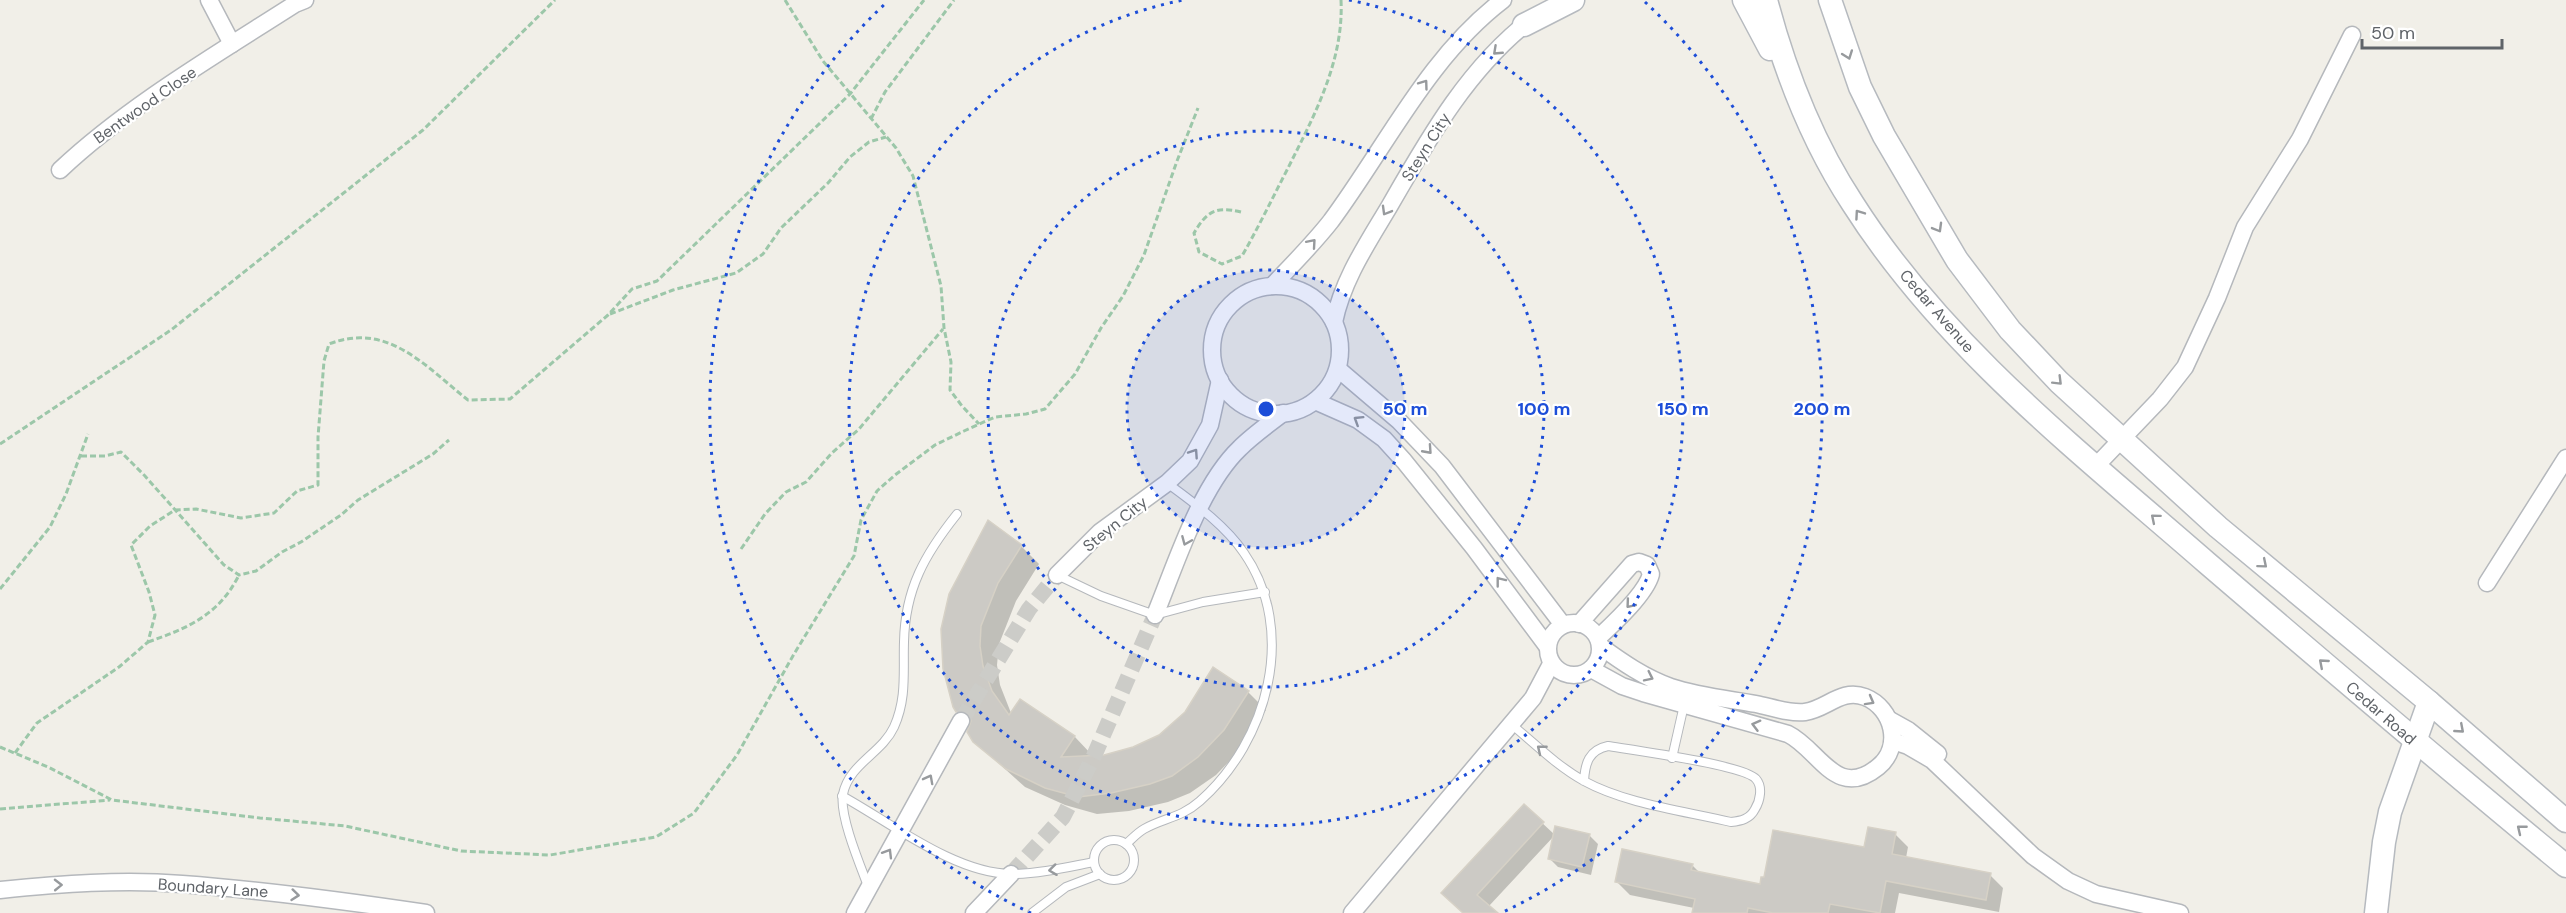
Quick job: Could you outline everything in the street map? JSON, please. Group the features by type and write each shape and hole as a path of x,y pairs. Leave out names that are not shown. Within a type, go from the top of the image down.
{"main road":[{"path":"1524,25 1573,0"},
{"path":"1744,0 1798,100"},
{"name":"Cedar Avenue","path":"1766,0 1777,41 1798,100 1851,203 1882,247 1926,302 1970,350 2095,467 2199,556"},
{"path":"1830,0 1860,87 1884,136 1957,260 2010,330 2059,382 2120,440 2218,527 2429,702 2566,820"},
{"name":"Cedar Road","path":"2199,556 2415,742 2566,866"},
{"path":"2376,913 2384,842 2391,812 2429,702"}],"street":[{"path":"209,0 232,44"},
{"name":"Bentwood Close","path":"60,170 110,127 232,44 305,0"},
{"path":"1272,286 1331,221 1440,64 1455,46 1503,0"},
{"name":"Steyn City","path":"1334,322 1343,289 1354,265 1412,166 1460,95 1489,58 1524,25 1558,0"},
{"path":"2095,467 2160,399 2185,367 2208,319 2245,227 2300,139 2352,35"},
{"path":"1272,286 1291,288 1308,295 1323,307 1334,322 1339,337 1338,369 1329,387 1315,401 1300,409 1283,413 1268,413 1240,403 1228,393 1220,380 1213,360 1213,339 1220,319 1233,302 1251,291 1272,286"},
{"path":"1338,369 1399,421 1442,465 1571,624 1587,627 1599,642 1643,675 1686,691 1805,712 1838,697 1863,696 1884,710 1890,720 1893,741 1883,764 1873,772 1849,777 1836,775 1826,768 1809,748 1788,734 1622,686 1591,669"},
{"name":"Steyn City","path":"1057,575 1100,532 1167,483 1190,461 1210,425 1220,380"},
{"path":"1315,401 1358,420 1384,439 1404,461 1474,548 1547,646 1558,669 1579,675 1591,669 1597,662 1599,642 1648,584 1652,574 1647,565 1639,562 1632,564 1571,624 1550,637 1547,646"},
{"path":"1155,615 1200,508 1221,470 1240,447 1283,413"},
{"path":"2487,583 2566,458"},
{"path":"1352,913 1558,669"},
{"path":"1890,720 1920,738 1965,776 2040,849 2049,866"},
{"path":"855,913 961,721"},
{"path":"1893,741 1908,746 1932,760 2033,856 2068,881 2096,894 2180,913"},
{"path":"974,913 1011,874"},
{"name":"Boundary Lane","path":"0,890 48,885 180,884 339,900 426,913"}],"lane":[{"path":"1126,844 1141,830 1180,816 1201,800 1227,771 1246,742 1260,714 1270,681 1271,650 1265,592 1240,547 1200,508 1167,483"},
{"path":"868,887 847,823 842,796 852,772 887,740 901,711 904,691 906,615 910,593 933,544 957,514"},
{"path":"1057,575 1101,596 1155,615 1203,602 1265,592"},
{"path":"1672,758 1684,705"},
{"path":"1511,724 1584,781 1623,796 1731,822 1741,821 1755,810 1760,794 1759,784 1755,777 1734,769 1608,746 1593,752 1585,766 1584,781"},
{"path":"842,796 942,855 973,867 1011,874 1094,862"},
{"path":"1114,840 1126,844 1133,854 1134,861 1130,872 1113,880 1100,874 1094,862 1095,855 1102,844 1114,840"},
{"path":"1032,913 1066,887 1100,874"}],"path":[{"path":"0,444 171,330 414,138 555,0"},
{"path":"784,0 823,61 886,136 913,176 941,286 944,328 951,362 950,390 979,424"},
{"path":"148,642 155,615 149,592 130,545 150,526 175,510 196,509 241,518 274,513 297,491 318,485 318,437 324,361 329,344 343,339 370,339 398,345 430,367 468,400 510,399 608,315 633,290 657,280 850,94 924,0"},
{"path":"871,119 885,92 954,0"},
{"path":"1241,212 1224,208 1204,216 1194,233 1199,252 1222,264 1242,256 1310,125 1332,70 1342,25 1341,0"},
{"path":"0,809 112,800 345,826 461,851 550,855 656,837 694,813 737,755 794,654 854,556 861,520 878,491 935,445 995,417 1026,414 1045,409 1075,374 1101,328 1123,296 1144,255 1176,161 1198,108"},
{"path":"608,315 673,290 736,273 763,254 782,228 828,183 850,157 869,142 886,136"},
{"path":"741,549 765,514 786,492 806,482 832,453 859,429 944,328"},
{"path":"0,589 50,527 81,456 88,434"},
{"path":"81,456 105,456 121,452 224,565 239,574 256,571 341,515 358,500 433,454 449,440"},
{"path":"15,753 38,723 119,668 148,642 186,628 211,612 232,590 239,574"},
{"path":"0,747 112,800"}],"building":[{"path":"988,520 1022,545 998,583 981,626 980,646 983,666 992,691 1009,715 1020,699 1075,736 1061,757 1104,755 1133,747 1159,735 1185,712 1213,667 1249,691 1224,730 1198,757 1172,776 1150,784 1111,793 1078,797 1045,788 1006,769 973,742 967,732 971,721 970,716 966,712 956,712 953,707 943,669 941,629 949,594"},
{"path":"1524,804 1544,822 1477,895 1498,913 1463,913 1441,893"},
{"path":"1555,826 1590,834 1582,867 1548,859"},
{"path":"1868,827 1896,832 1892,854 1991,873 1986,900 1886,881 1880,913 1830,904 1828,913 1773,913 1748,908 1747,913 1692,913 1695,899 1615,882 1622,849 1693,864 1691,870 1760,884 1761,877 1764,877 1773,830 1864,847"}],"tunnel":[{"path":"961,721 1029,609 1057,575"},
{"path":"1011,874 1063,817 1094,756 1155,615"}]}
